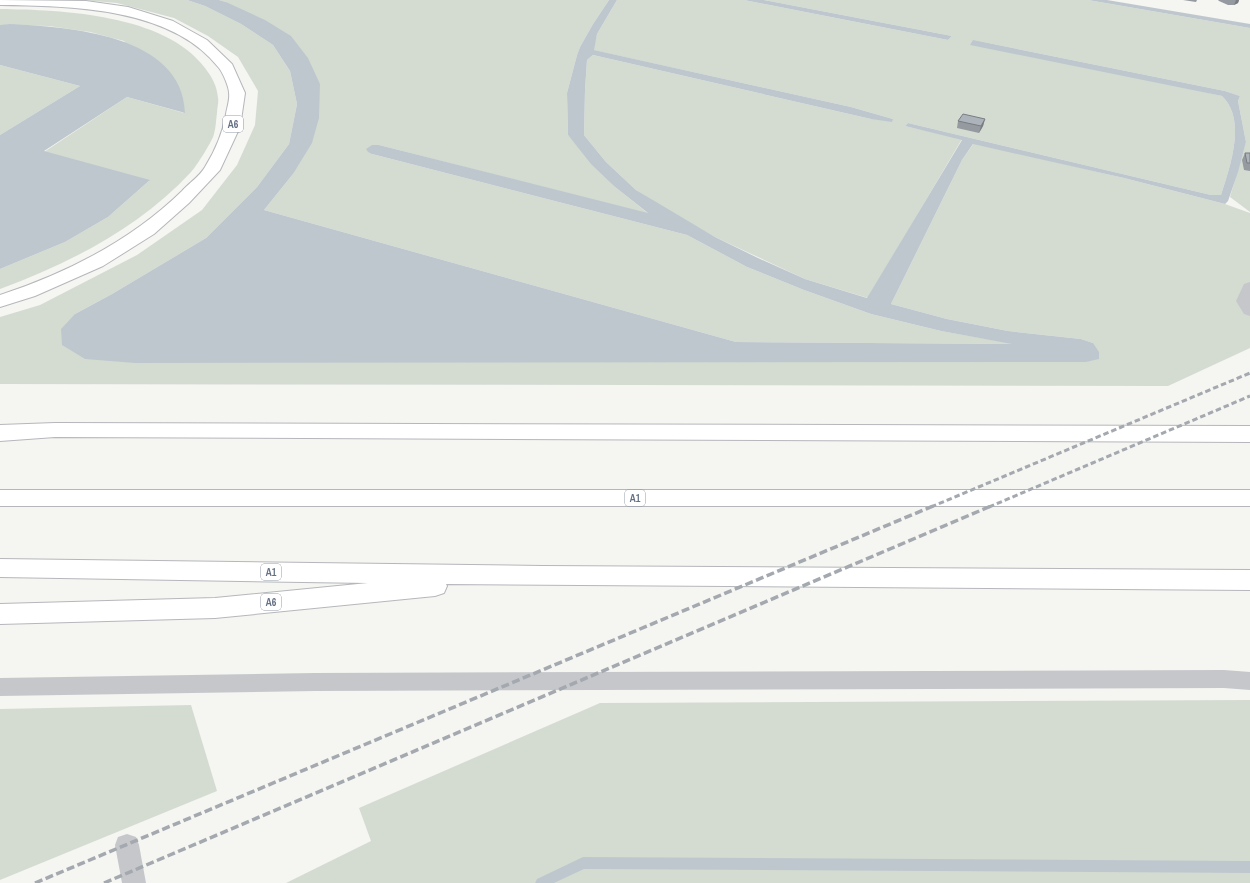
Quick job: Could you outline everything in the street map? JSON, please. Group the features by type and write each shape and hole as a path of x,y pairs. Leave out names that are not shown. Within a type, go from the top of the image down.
{"highway":[{"name":"A6","path":"0,1 52,2 86,5 128,11 168,24 202,44 227,67 237,93 232,127 212,170 183,199 148,230 96,262 28,292 0,301"},
{"path":"0,426 55,430"},
{"path":"0,433 55,430 1250,434"},
{"name":"A1","path":"7,499 1250,498"},
{"name":"A1","path":"0,568 542,576 1250,580"},
{"name":"A6","path":"0,614 215,608 542,576"}],"lane":[{"path":"1250,287 1244,301 1250,311"},
{"path":"0,687 323,682 1216,679 1250,681"},
{"path":"127,844 134,883"}],"shaded area":[{"path":"82,0 187,0 205,6 241,24 273,45 290,71 297,104 289,144 257,187 206,238 112,294 75,314 1086,362 1093,343 1081,339 1008,331 947,319 891,304 962,160 974,143 1124,178 1225,204 1250,213 1250,348 1168,386 0,384 0,317 40,305 137,255 202,210 237,165 255,125 258,91 238,57 208,36 174,18 117,3"},
{"path":"187,0 219,0 226,2 265,20 291,36 308,58 320,84 319,118 312,143 293,174 264,210 736,342 1012,344 941,331 871,314 804,290 747,267 687,235 372,154 366,149 372,145 379,145 648,213 615,187 591,164 568,135 567,93 577,55 593,24 609,0 617,0 597,34 594,50 851,107 893,119 892,122 871,119 593,55 587,60 584,135 606,162 636,190 715,237 758,258 805,279 867,298 962,140 905,126 908,123 1211,195 1221,195 1232,157 1235,130 1234,118 1230,106 1222,96 970,45 973,40 1225,91 1240,96 1238,101 1246,142 1238,172 1228,201 1225,204 1124,178 973,144 962,160 891,304 947,319 1008,331 1081,339 1093,343 1099,352 1099,359 1086,362 135,363 85,359 62,345 61,329 75,314 112,294 206,238 257,187 289,144 297,104 290,71 273,45 241,24 205,6"},
{"path":"219,0 609,0 593,24 577,55 567,93 568,135 615,187 649,214 379,145 372,145 372,154 687,235 747,267 804,290 871,314 941,331 1016,344 736,342 264,210 293,174 320,84 226,2"},
{"path":"617,0 744,0 948,40 952,36 764,0 1088,0 1250,28 1250,212 1230,197 1246,142 1238,101 1240,96 1225,91 973,40 1222,96 1230,106 1234,118 1235,130 1232,157 1221,195 1211,195 908,123 905,126 962,139 868,298 805,279 715,237 672,213 636,190 606,162 584,135 587,60 593,55 871,119 893,119 851,107 593,50 597,34"},
{"path":"744,0 764,0 952,36 948,40"},
{"path":"1088,0 1107,0 1250,24 1250,28"},
{"path":"0,9 53,11 82,14 139,26 165,36 187,50 205,68 212,78 218,101 215,131 211,142 193,169 171,192 126,227 102,242 52,268 0,289 0,269 65,242 108,217 149,181 44,152 127,97 184,113 124,41 90,32 49,26 0,25"},
{"path":"10,24 62,28 90,33 118,40 144,51 165,66 179,87 185,113 127,97 44,151 150,180 108,217 65,242 0,269 0,135 80,86 0,65 0,25"},
{"path":"0,65 80,86 0,135"},
{"path":"1250,700 1250,883 286,883 371,841 359,808 600,703"},
{"path":"191,705 217,791 0,880 0,709"}],"building":[{"path":"963,114 985,119 981,126 958,121"},
{"path":"1245,153 1250,153 1250,163 1247,163"}],"waterway":[{"path":"541,883 583,863 1250,867"}],"railway":[{"path":"931,507 1250,373"},
{"path":"989,507 1250,396"},
{"path":"35,883 933,506"},
{"path":"104,883 991,506"}]}
